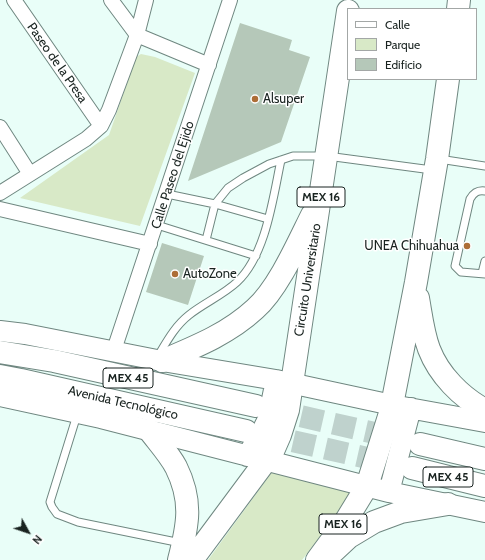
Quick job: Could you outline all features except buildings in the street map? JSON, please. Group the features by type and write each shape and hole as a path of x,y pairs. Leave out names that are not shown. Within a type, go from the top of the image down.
{"main road":[{"name":"Circuito Universitario","path":"185,554 257,458 275,446 286,421 284,382 320,200 347,17"},
{"name":"MEX 16","path":"317,560 345,522 367,486 402,406 416,282 436,164 448,80"},
{"path":"159,360 209,341 235,326 257,308 275,285 320,200"},
{"path":"416,282 422,321 429,350 439,368 454,388 485,410"},
{"path":"0,331 114,350 159,360 284,382 485,422"},
{"name":"Avenida Tecnológico","path":"0,352 54,361 256,406"},
{"name":"Avenida Tecnológico","path":"0,376 246,431"},
{"path":"0,396 149,430 389,492 448,504"},
{"path":"389,492 402,406"},
{"path":"149,430 176,467 184,486 188,501 185,554"},
{"name":"MEX 45","path":"420,444 485,459"},
{"name":"MEX 45","path":"412,468 485,486"},
{"name":"MEX 45","path":"324,560 349,537 374,522 401,512 448,504 485,512"}],"street":[{"name":"Paseo de la Presa","path":"14,0 101,126"},
{"path":"111,0 137,35 209,65"},
{"path":"0,193 86,139 101,126 109,110 137,35 146,0"},
{"name":"Calle Paseo del Ejido","path":"114,350 167,194 230,0"},
{"path":"0,127 30,174"},
{"path":"0,209 150,244"}],"lane":[{"path":"206,240 215,204 228,188 269,164 293,156 309,155 485,166"},
{"path":"159,360 178,325 189,315 237,282 250,267 256,256 268,219 281,160"},
{"path":"485,191 476,191 470,198 455,264 456,268 460,272 484,273 485,261"},
{"path":"167,194 215,204 268,219"},
{"path":"156,225 256,256"},
{"path":"78,413 50,502 54,511 57,514 78,522 185,554"}],"green space":[{"path":"141,54 155,57 195,73 140,226 20,198 109,135 136,57"},
{"path":"275,468 357,489 302,560 208,560"}],"tunnel":[{"path":"269,409 401,439"},
{"path":"261,434 394,464"}],"place":[{"name":"Alsuper","path":"255,99"},
{"name":"UNEA Chihuahua","path":"467,246"},
{"name":"AutoZone","path":"175,274"}]}
